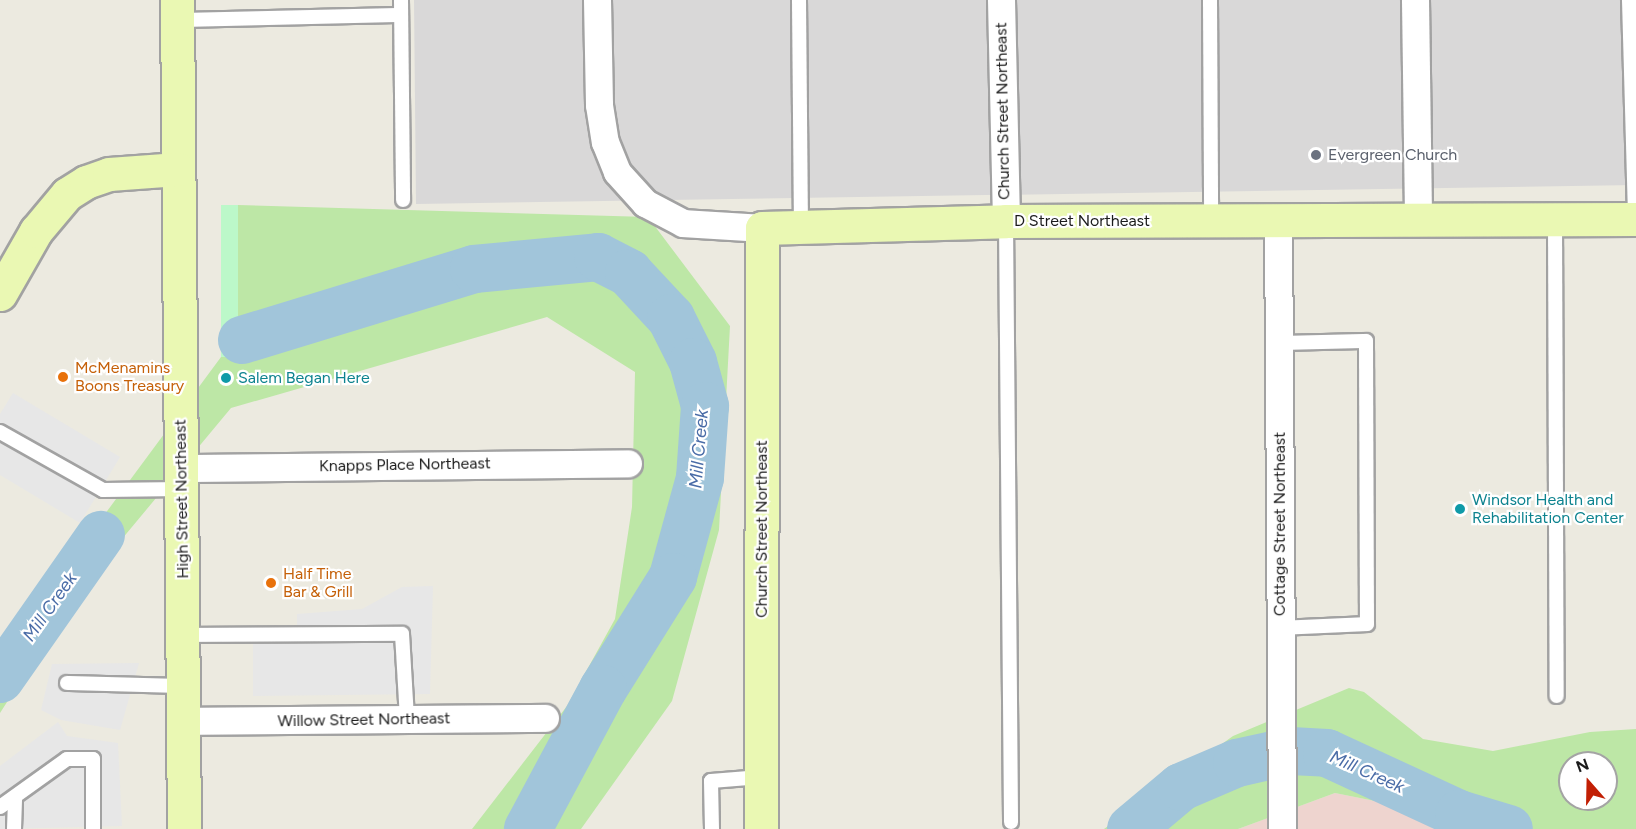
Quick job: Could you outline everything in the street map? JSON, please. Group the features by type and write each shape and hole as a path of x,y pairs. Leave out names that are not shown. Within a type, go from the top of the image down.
{"street":[{"name":"D Street Northeast","path":"597,0 599,105 604,142 617,172 645,203 683,223 762,228 1006,221 1635,219"},
{"name":"Church Street Northeast","path":"1001,0 1006,221"},
{"path":"1415,0 1418,219"},
{"name":"High Street Northeast","path":"178,10 184,829"},
{"path":"2,289 36,231 67,194 86,182 110,174 178,168"},
{"name":"Cottage Street Northeast","path":"1278,220 1282,821"},
{"name":"Church Street Northeast","path":"761,829 762,228"},
{"name":"Knapps Place Northeast","path":"182,478 628,463"},
{"name":"Willow Street Northeast","path":"183,721 545,718"}],"lane":[{"path":"401,0 403,200"},
{"path":"799,0 801,227"},
{"path":"1210,0 1211,220"},
{"path":"1629,0 1635,219"},
{"path":"178,10 401,15"},
{"path":"1555,219 1557,696"},
{"path":"1006,221 1011,822"},
{"path":"1278,343 1366,341 1367,624 1281,628"},
{"path":"0,432 103,490 182,478"},
{"path":"183,635 402,633 407,719"},
{"path":"67,683 183,686"},
{"path":"0,807 67,759 93,759 93,829"},
{"path":"712,829 711,781 761,777"},
{"path":"14,829 15,797"}],"shaded area":[{"path":"414,0 1636,0 1636,185 416,204"},
{"path":"13,393 120,457 80,523 0,475 0,414"},
{"path":"433,586 430,694 253,696 253,629 297,628 297,614 362,609 402,587"},
{"path":"139,663 120,730 61,720 41,710 52,664"},
{"path":"58,722 67,736 118,743 122,826 0,829 0,766"},
{"path":"1335,793 1380,802 1462,829 1238,829"}],"green space":[{"path":"221,205 238,205 238,357 221,357"},
{"path":"238,205 648,217 730,326 719,530 672,701 581,829 472,829 567,706 615,619 632,507 635,372 547,317 231,408 77,593 0,713 0,656 221,357 238,357"},
{"path":"1349,688 1364,692 1423,739 1493,751 1590,732 1636,729 1636,829 1462,829 1380,802 1335,793 1238,829 1104,829 1233,736"}],"waterway":[{"name":"Mill Creek","path":"242,340 474,269 598,257 629,273 671,318 693,362 705,406 700,478 673,577 603,689 528,829"},
{"name":"Mill Creek","path":"0,679 101,535"},
{"name":"Mill Creek","path":"1131,829 1181,787 1237,763 1291,751 1327,753 1459,814 1509,829"}],"place":[{"name":"Evergreen Church","path":"1316,155"},
{"name":"McMenamins Boons Treasury","path":"63,377"},
{"name":"Salem Began Here","path":"226,378"},
{"name":"Windsor Health and Rehabilitation Center","path":"1460,509"},
{"name":"Half Time Bar & Grill","path":"271,583"}]}
